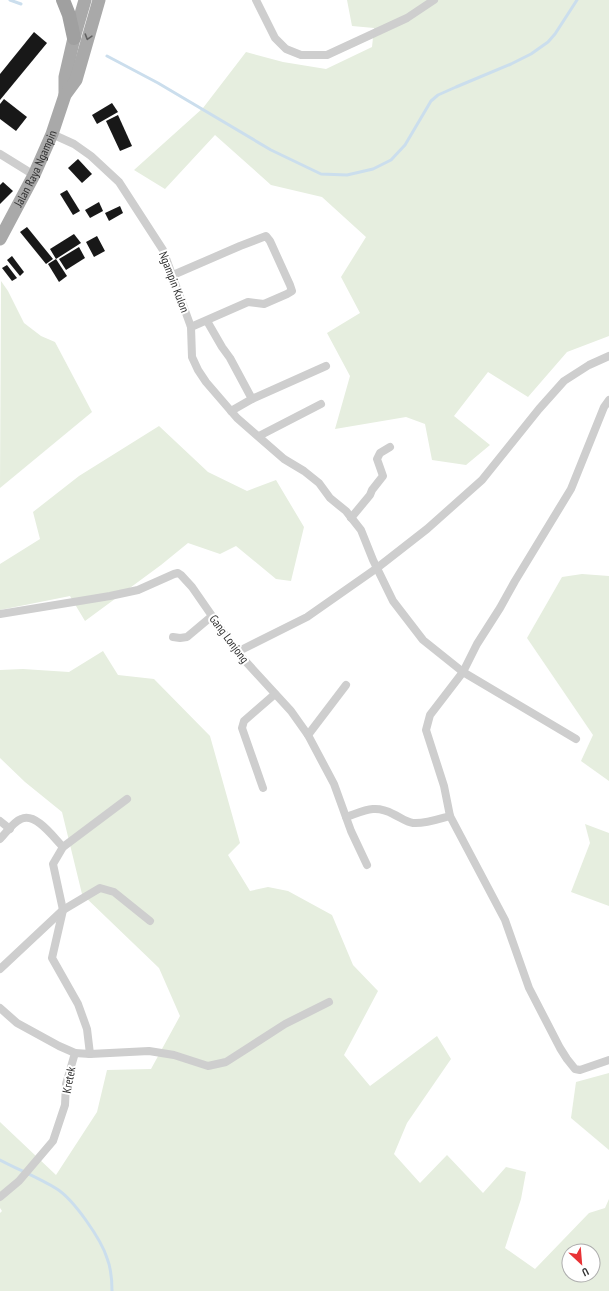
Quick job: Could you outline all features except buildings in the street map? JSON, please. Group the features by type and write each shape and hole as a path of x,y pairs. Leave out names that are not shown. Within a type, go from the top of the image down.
{"highway":[{"path":"63,0 69,15 74,38"}],"main road":[{"name":"Jalan Raya Ngampin","path":"66,96 65,77 85,0"},
{"name":"Jalan Raya Ngampin","path":"0,239 34,175 52,134 66,96 76,80 100,0"}],"street":[{"path":"256,0 275,38 286,49 301,55 327,54 407,18 434,0"},
{"name":"Ngampin Kulon","path":"52,134 74,144 91,156 119,182 163,250 191,327 192,357 198,370 206,382 237,418 284,459 304,471 319,483 330,498 351,518 361,530 392,601 423,640 463,672 576,739"},
{"path":"0,154 34,175"},
{"path":"173,275 266,236 270,241 290,285 292,291 264,304 248,302 191,327"},
{"path":"207,321 230,358 252,399"},
{"path":"237,652 307,617 377,568 427,529 482,480 539,409 564,381 589,365 609,356"},
{"path":"230,411 252,399 326,366"},
{"path":"609,400 604,407 571,489 515,581 463,672 430,715 426,730 444,786 450,816 505,920 529,988 566,1059 575,1069 580,1070 609,1060"},
{"path":"258,436 321,404"},
{"path":"351,518 381,480 383,476 377,459 380,453 390,446"},
{"name":"Gang Lonjong","path":"0,614 138,590 178,573 192,587 237,652 291,711 308,735 334,784 351,831 367,865"},
{"path":"173,637 187,637 212,616"},
{"path":"308,735 346,685"},
{"path":"263,788 242,728 244,721 275,694"},
{"path":"90,1054 87,1029 78,1004 52,958 63,910 53,864 63,847 127,799"},
{"path":"346,817 371,808 385,809 406,821 413,823 426,822 450,816"},
{"path":"0,839 21,818 30,817 38,821 63,847"},
{"path":"0,821 10,828"},
{"path":"0,969 63,910 100,888 105,888 114,892 150,921"},
{"path":"75,1053 90,1054 149,1051 174,1055 208,1066 226,1062 285,1024 329,1002"},
{"name":"Kretek","path":"0,1008 16,1023 75,1053 66,1084 65,1105 53,1141 19,1181 0,1197"}],"green space":[{"path":"347,0 609,0 609,336 567,352 528,397 488,372 454,416 490,445 466,465 432,460 425,424 406,417 335,429 350,376 327,333 360,313 341,277 366,237 322,197 271,185 215,135 165,189 134,170 203,108 246,52 283,62 326,69 372,47 374,28 352,26"},
{"path":"1,281 8,291 24,323 41,336 55,342 92,412 0,488"},
{"path":"159,426 208,472 247,491 276,480 304,527 291,581 276,579 236,546 220,554 188,543 161,565 85,621 70,596 0,610 0,564 40,539 33,512 79,476"},
{"path":"582,574 609,576 609,781 581,761 593,735 527,638 562,577"},
{"path":"103,651 118,675 154,679 210,736 240,843 228,855 250,891 268,887 288,891 332,915 353,965 378,991 344,1055 370,1086 437,1036 451,1059 407,1123 394,1154 420,1183 447,1155 483,1193 506,1167 526,1172 521,1199 505,1248 535,1269 589,1213 605,1208 609,1199 609,1291 0,1291 0,1213 2,1211 0,1208 0,1122 56,1175 97,1112 107,1070 151,1069 180,1016 159,968 82,894 62,812 25,782 0,758 0,670 23,669 69,672"},
{"path":"585,824 609,833 609,906 571,892 590,843"},
{"path":"609,1073 609,1150 571,1118 576,1082"}],"waterway":[{"path":"10,0 21,4"},
{"path":"107,56 158,83 271,150 321,174 347,175 373,169 391,160 405,145 431,101 438,95 511,64 531,54 548,42 555,34 577,0"},
{"path":"0,1160 57,1189 64,1194 79,1211 104,1250 110,1270 112,1291"}]}
